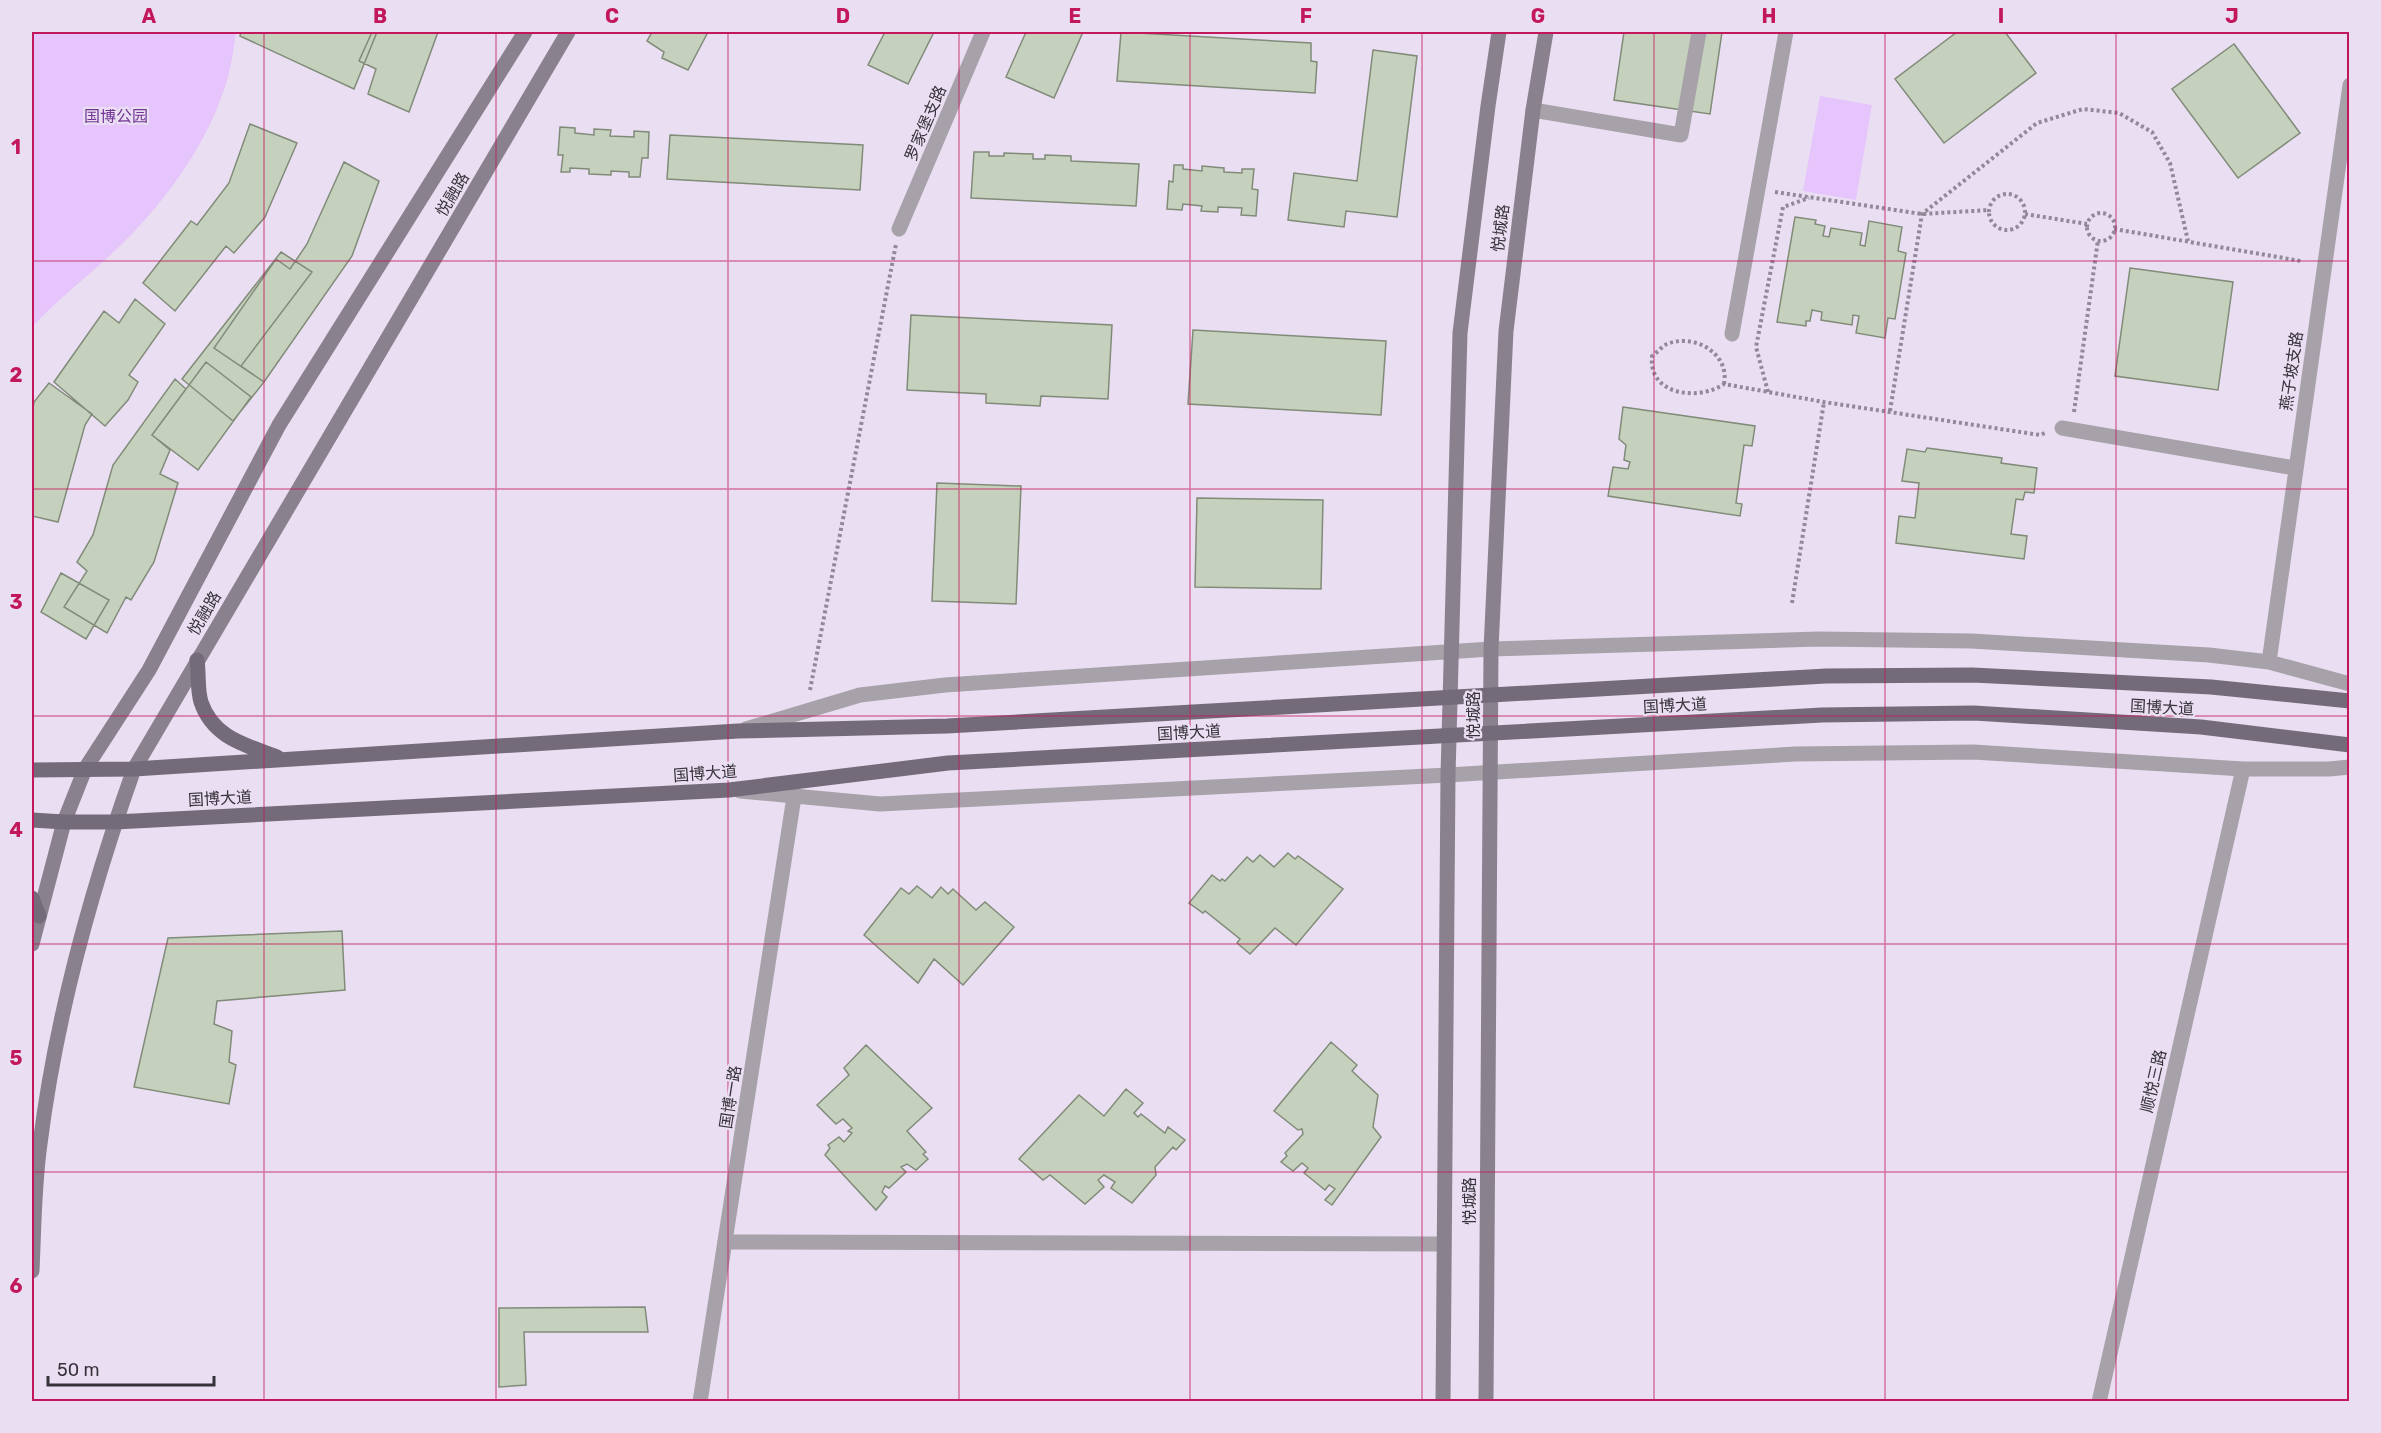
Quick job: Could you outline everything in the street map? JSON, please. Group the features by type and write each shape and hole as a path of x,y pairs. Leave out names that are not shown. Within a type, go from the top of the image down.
{"main road":[{"name":"悦融路","path":"32,944 64,822 85,769 148,670 279,426 525,32"},
{"name":"悦融路","path":"32,1271 40,1144 63,1006 115,822 134,769 568,32"},
{"name":"悦城路","path":"1443,1401 1448,775 1460,333 1499,32"},
{"name":"悦城路","path":"1486,1401 1491,650 1506,331 1533,110 1546,32"},
{"path":"198,660 201,701 214,726 233,741 283,759"},
{"name":"国博大道","path":"32,770 134,769 738,731 947,726 1826,676 1972,675 2211,687 2349,701"},
{"name":"国博大道","path":"32,820 115,822 729,790 948,763 1822,715 1974,713 2200,727 2349,745"},
{"path":"32,898 39,916"}],"street":[{"name":"罗家堡支路","path":"899,229 983,32"},
{"path":"1533,110 1681,135 1699,32"},
{"path":"1732,334 1786,32"},
{"name":"燕子坡支路","path":"2269,662 2349,85"},
{"path":"2062,428 2295,468"},
{"path":"738,731 860,695 945,685 1491,650 1819,639 1971,641 2209,655 2269,662 2349,684"},
{"path":"729,790 880,804 1448,775 1795,754 1973,752 2243,769 2329,770 2349,767"},
{"name":"顺悦三路","path":"2099,1401 2243,769"},
{"name":"国博一路","path":"700,1401 794,797"},
{"path":"725,1242 1444,1244"}],"path":[{"path":"1890,411 1922,214 2037,123 2083,109 2119,113 2152,132 2169,163 2188,241"},
{"path":"1758,189 1922,214 1989,210"},
{"path":"2004,194 2010,194 2024,205 2025,214 2018,226 2007,230 1992,222 1989,210 1994,200 2004,194"},
{"path":"1768,392 1756,347 1783,207 1810,198"},
{"path":"2025,214 2087,224"},
{"path":"2105,214 2112,220 2114,229 2107,239 2098,240 2088,232 2087,224 2092,216 2105,214"},
{"path":"806,711 899,229"},
{"path":"2114,229 2301,261"},
{"path":"1724,384 1724,366 1714,350 1695,342 1666,344 1652,356 1651,366 1654,377 1667,387 1685,393 1713,391 1724,384 1824,402 2040,435 2062,428 2074,413 2098,240"},
{"path":"1792,603 1824,402"}],"green space":[{"name":"国博公园","path":"32,32 236,32 233,54 220,101 185,168 137,228 32,327"},
{"path":"1820,96 1872,105 1856,200 1803,191"}],"building":[{"path":"241,32 377,32 354,89 240,36"},
{"path":"372,32 438,32 409,112 368,94 376,69 359,61"},
{"path":"652,32 708,32 688,70 662,58 664,52 647,41"},
{"path":"885,32 934,32 908,84 868,65"},
{"path":"1026,32 1083,32 1054,98 1006,77"},
{"path":"1121,32 1311,43 1311,61 1317,62 1315,93 1117,81"},
{"path":"1624,32 1722,32 1710,114 1614,100"},
{"path":"1957,32 2005,32 2036,73 1944,143 1895,79"},
{"path":"2234,44 2300,133 2238,178 2172,89"},
{"path":"1373,50 1417,56 1397,217 1346,211 1344,227 1288,220 1294,173 1357,181"},
{"path":"250,124 297,143 265,217 234,253 226,246 175,311 143,283 191,221 197,225 229,183"},
{"path":"560,127 575,128 575,133 594,135 594,129 611,130 610,136 634,137 634,131 649,132 648,158 642,158 640,177 629,177 629,172 611,171 611,175 589,174 589,169 570,168 570,172 561,172 563,155 558,155"},
{"path":"670,135 863,145 860,190 667,179"},
{"path":"974,152 989,152 989,156 1004,156 1004,153 1033,154 1033,159 1045,159 1045,155 1071,156 1071,161 1139,164 1136,206 971,198"},
{"path":"344,162 379,181 352,256 264,382 214,348 276,259 290,269 307,244"},
{"path":"1174,165 1183,165 1183,169 1202,171 1202,166 1224,168 1224,172 1242,173 1242,169 1254,169 1252,189 1258,190 1256,216 1241,215 1242,208 1218,207 1218,212 1201,211 1202,206 1183,204 1182,210 1167,209 1169,181 1173,182"},
{"path":"1795,217 1816,220 1815,224 1825,226 1823,236 1829,237 1831,228 1862,233 1860,245 1865,246 1869,221 1902,227 1898,251 1906,253 1895,319 1888,318 1885,338 1856,333 1859,316 1853,315 1852,325 1821,320 1822,312 1812,310 1810,321 1806,321 1806,326 1777,322"},
{"path":"281,252 312,272 241,366 264,382 233,421 182,379"},
{"path":"2130,268 2233,282 2218,390 2115,376"},
{"path":"135,299 165,324 129,375 138,382 128,400 105,426 54,382 104,311 119,323"},
{"path":"911,315 1112,325 1108,399 1041,396 1040,406 986,403 986,394 907,390"},
{"path":"1193,330 1386,341 1381,415 1188,404"},
{"path":"206,362 251,397 198,470 152,435"},
{"path":"175,379 186,389 152,435 170,450 160,474 178,483 154,562 131,600 126,597 107,633 64,607 87,571 77,562 93,535 113,465"},
{"path":"49,383 92,414 85,425 58,522 32,516 32,415 34,402"},
{"path":"1623,407 1755,426 1752,446 1744,445 1736,503 1742,504 1740,516 1608,496 1613,467 1628,469 1630,462 1624,460 1626,445 1619,439"},
{"path":"1927,448 2002,458 2001,463 2037,468 2034,493 2025,492 2023,500 2016,499 2011,534 2027,536 2024,559 1896,543 1899,516 1915,518 1919,483 1902,481 1907,449 1925,452"},
{"path":"937,483 1021,486 1016,604 932,601"},
{"path":"1197,498 1323,500 1321,589 1195,587"},
{"path":"61,573 109,600 86,639 41,612"},
{"path":"1288,853 1295,859 1298,856 1343,889 1296,945 1275,928 1250,954 1237,943 1240,939 1205,911 1203,913 1189,903 1212,875 1220,881 1222,879 1225,881 1247,857 1253,862 1260,855 1274,867"},
{"path":"917,886 932,898 941,887 948,894 953,889 976,910 985,902 1014,927 963,985 934,959 918,983 864,935 901,888 909,894"},
{"path":"342,931 345,990 217,1001 214,1024 232,1031 229,1062 236,1065 229,1104 134,1087 168,938"},
{"path":"1331,1042 1357,1065 1352,1071 1378,1095 1373,1127 1381,1137 1332,1205 1325,1200 1335,1189 1329,1185 1325,1190 1304,1173 1308,1168 1302,1163 1293,1171 1281,1162 1287,1156 1285,1153 1303,1134 1302,1129 1298,1130 1274,1111"},
{"path":"866,1045 932,1108 907,1131 926,1152 923,1154 928,1159 916,1170 907,1164 901,1167 906,1172 889,1188 885,1186 882,1192 887,1197 876,1210 825,1155 830,1148 828,1145 839,1137 844,1142 852,1133 848,1131 852,1128 843,1119 836,1124 817,1105 849,1075 844,1068"},
{"path":"1126,1089 1143,1103 1134,1113 1138,1117 1141,1114 1165,1133 1168,1127 1185,1140 1176,1150 1173,1147 1155,1167 1156,1175 1132,1203 1111,1188 1115,1182 1104,1175 1098,1180 1104,1187 1085,1204 1050,1175 1043,1180 1019,1159 1079,1095 1104,1116"},
{"path":"645,1307 648,1332 524,1332 526,1385 499,1387 499,1308"}]}
